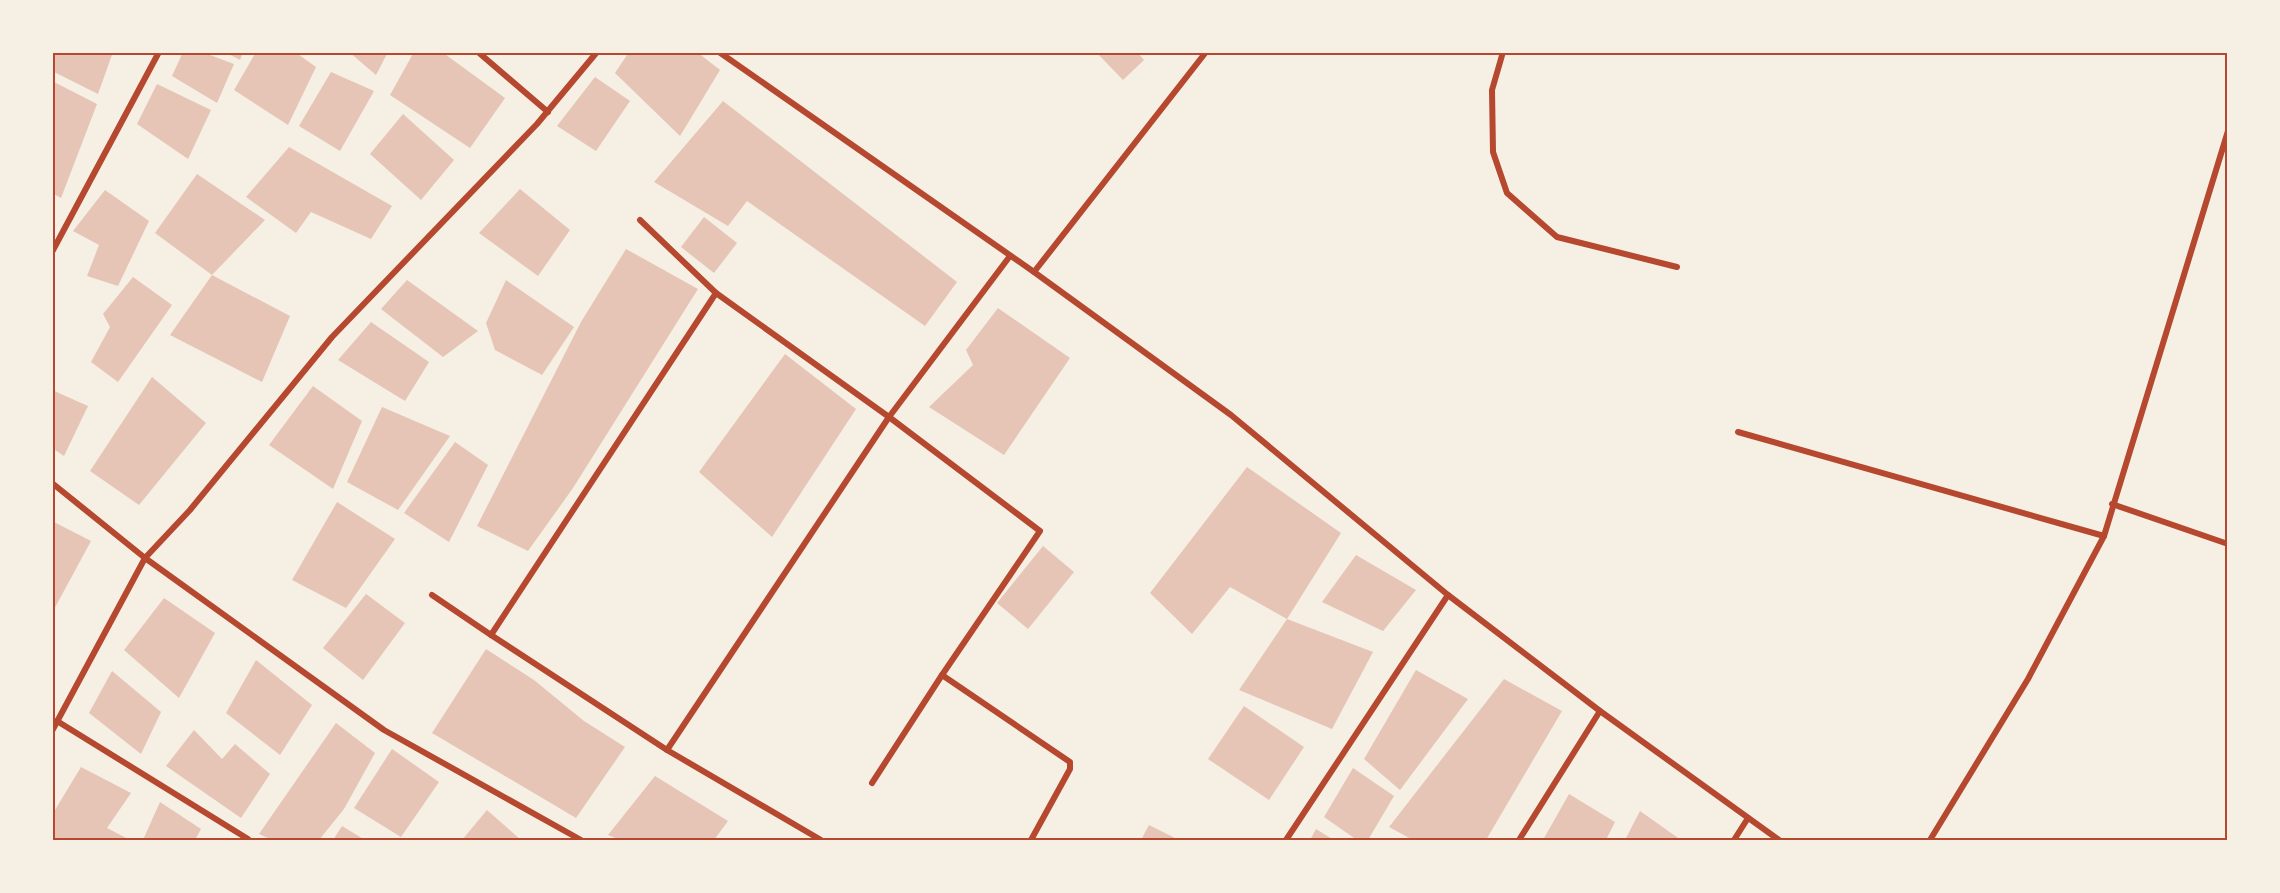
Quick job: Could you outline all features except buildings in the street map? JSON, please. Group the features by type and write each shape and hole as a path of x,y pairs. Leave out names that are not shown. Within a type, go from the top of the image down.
{"street":[{"path":"52,252 159,52"},
{"path":"478,52 548,112"},
{"path":"52,731 145,558 190,510 332,338 548,112 597,52"},
{"path":"719,52 1034,273 1231,415 1448,595 1600,711 1779,840"},
{"path":"1034,273 1206,52"},
{"path":"1503,52 1492,90 1494,152 1507,193 1557,237 1677,267"},
{"path":"1930,840 2028,679 2103,536 2228,131"},
{"path":"640,220 716,293 889,417 1041,531 942,675 872,783"},
{"path":"667,750 889,417 1010,256"},
{"path":"491,635 716,293"},
{"path":"1738,432 2103,536"},
{"path":"52,483 145,558 384,730 581,840"},
{"path":"2112,504 2228,543"},
{"path":"432,595 667,750 821,840"},
{"path":"1286,840 1448,595"},
{"path":"942,675 1070,762 1070,769 1030,840"},
{"path":"1519,840 1600,711"},
{"path":"57,721 248,839"},
{"path":"1734,840 1748,818"}]}
